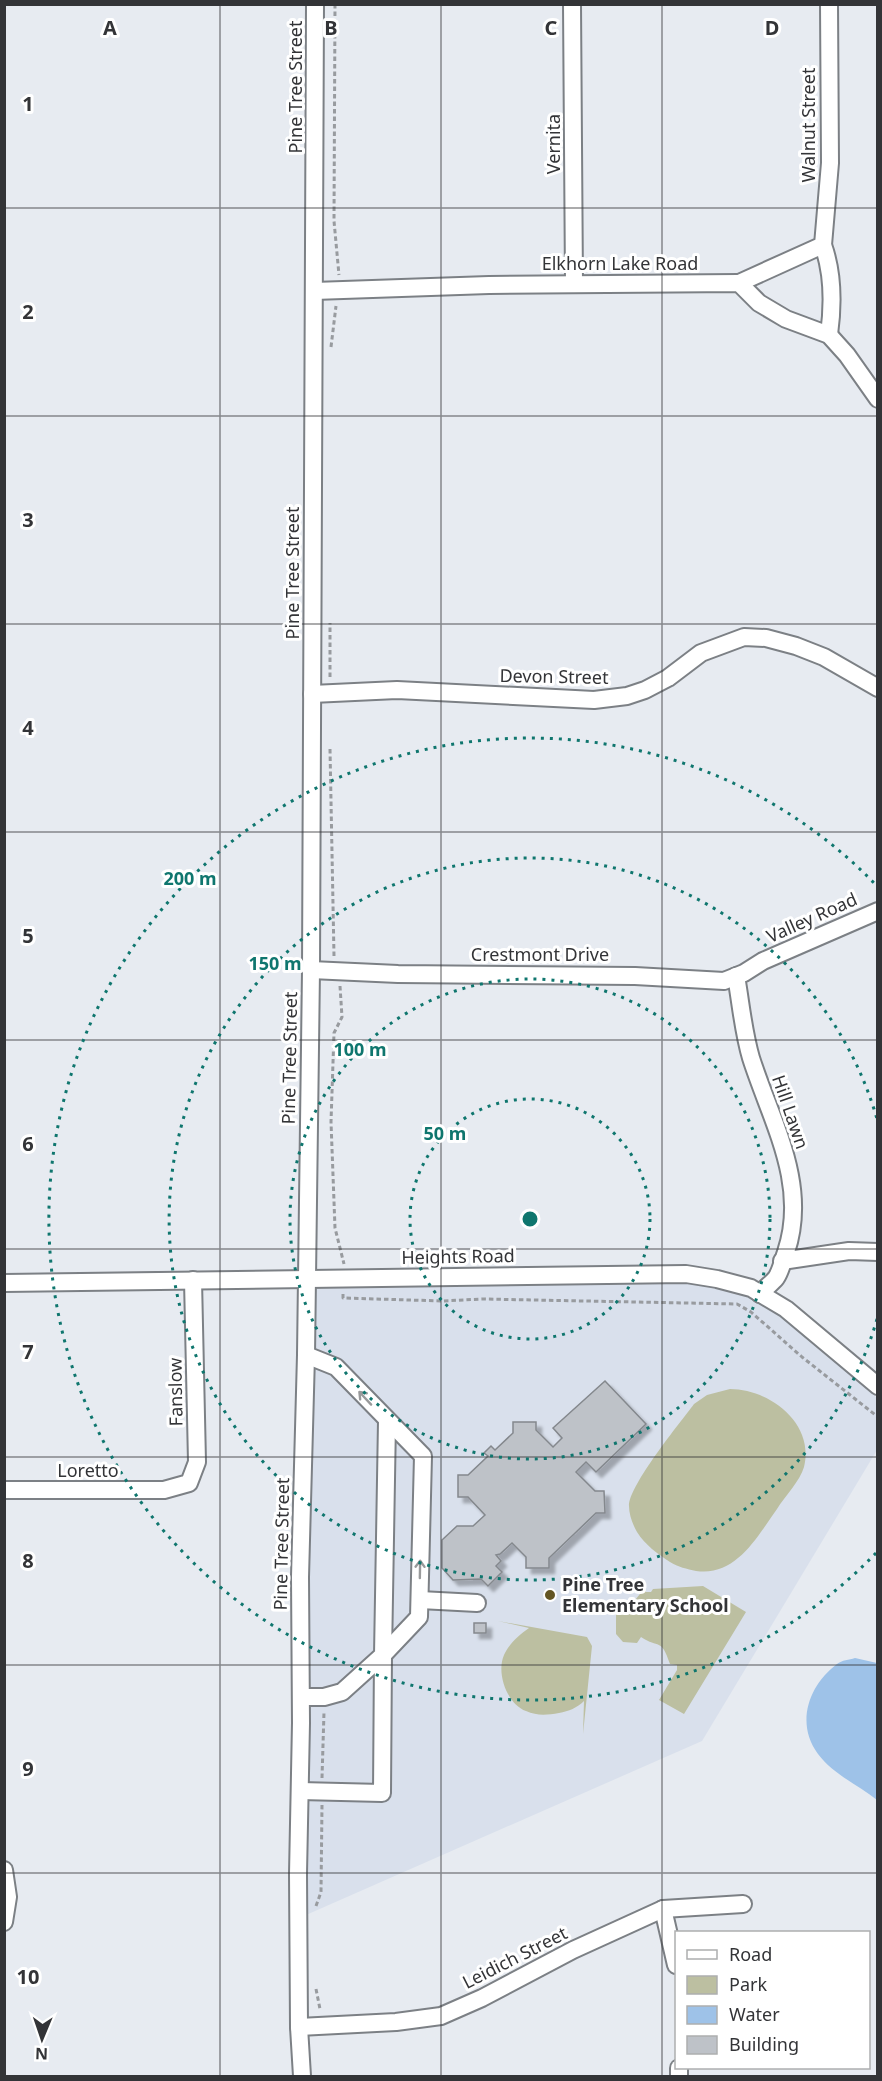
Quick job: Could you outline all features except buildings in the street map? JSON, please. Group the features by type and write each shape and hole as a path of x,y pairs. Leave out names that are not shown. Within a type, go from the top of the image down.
{"street":[{"name":"Pine Tree Street","path":"302,2076 299,2027 298,1874 301,1697 300,1577 306,1355 311,970 315,4"},
{"name":"Vernita","path":"572,4 574,284"},
{"name":"Walnut Street","path":"829,4 830,163 823,245 828,261 831,291 829,335"},
{"path":"823,245 739,283 759,303 786,319 829,335 847,355 878,399"},
{"name":"Elkhorn Lake Road","path":"314,291 489,285 739,283"},
{"name":"Devon Street","path":"312,694 397,690 594,700 627,696 668,678 701,653 744,637 766,638 796,646 824,657 878,688"},
{"name":"Valley Road","path":"763,961 878,911"},
{"name":"Crestmont Drive","path":"311,970 398,974 635,976 724,981 763,961"},
{"name":"Hill Lawn","path":"736,976 743,1028 750,1056 779,1132 791,1178 794,1204 791,1230 778,1276 760,1294"},
{"path":"782,1261 849,1251 878,1252"},
{"name":"Heights Road","path":"4,1282 686,1274 751,1288 786,1309 878,1386"},
{"name":"Fanslow","path":"171,1487 189,1483 197,1462 193,1280"},
{"path":"301,1697 324,1697 342,1692 383,1655 419,1617 423,1456 336,1367 306,1355"},
{"path":"300,1791 382,1793 387,1421"},
{"name":"Loretto","path":"4,1490 116,1491 164,1490 171,1487"},
{"path":"420,1600 477,1603"},
{"path":"4,1870 8,1897 4,1922"},
{"name":"Leidich Street","path":"299,2027 396,2022 441,2016 482,1998 573,1950 663,1909 743,1904"},
{"path":"663,1909 675,1961"}],"path":[{"path":"330,357 339,290 339,259 334,221 335,4"},
{"path":"330,624 330,693"},
{"path":"330,746 334,958 342,1017 334,1033 331,1122 335,1228 344,1262 343,1298 737,1305 751,1312 802,1357 878,1417"},
{"path":"312,1914 321,1892 324,1697"},
{"path":"315,1986 320,2007 319,2026"}],"shaded area":[{"name":"Pine Tree Elementary School","path":"703,1284 744,1292 781,1312 877,1398 877,1450 702,1741 306,1915 312,1285"}],"green space":[{"path":"730,1389 760,1395 786,1412 796,1423 803,1436 806,1451 804,1467 796,1483 744,1553 723,1568 696,1571 673,1564 648,1545 634,1526 629,1506 637,1484 694,1404 707,1395"},
{"path":"703,1586 746,1612 684,1714 659,1700 677,1670 677,1665 670,1664 662,1647 641,1637 637,1643 623,1642 616,1634 616,1609 631,1605 644,1589 646,1592 651,1592 653,1589"},
{"path":"498,1621 587,1637 592,1646 583,1734 584,1701 566,1711 542,1715 526,1711 513,1702 502,1679 502,1662 512,1643 529,1628"}],"water":[{"path":"855,1658 877,1663 877,1800 824,1761 811,1742 807,1730 808,1705 819,1683 837,1664"}],"place":[{"name":"Pine Tree Elementary School","path":"550,1595"}]}
